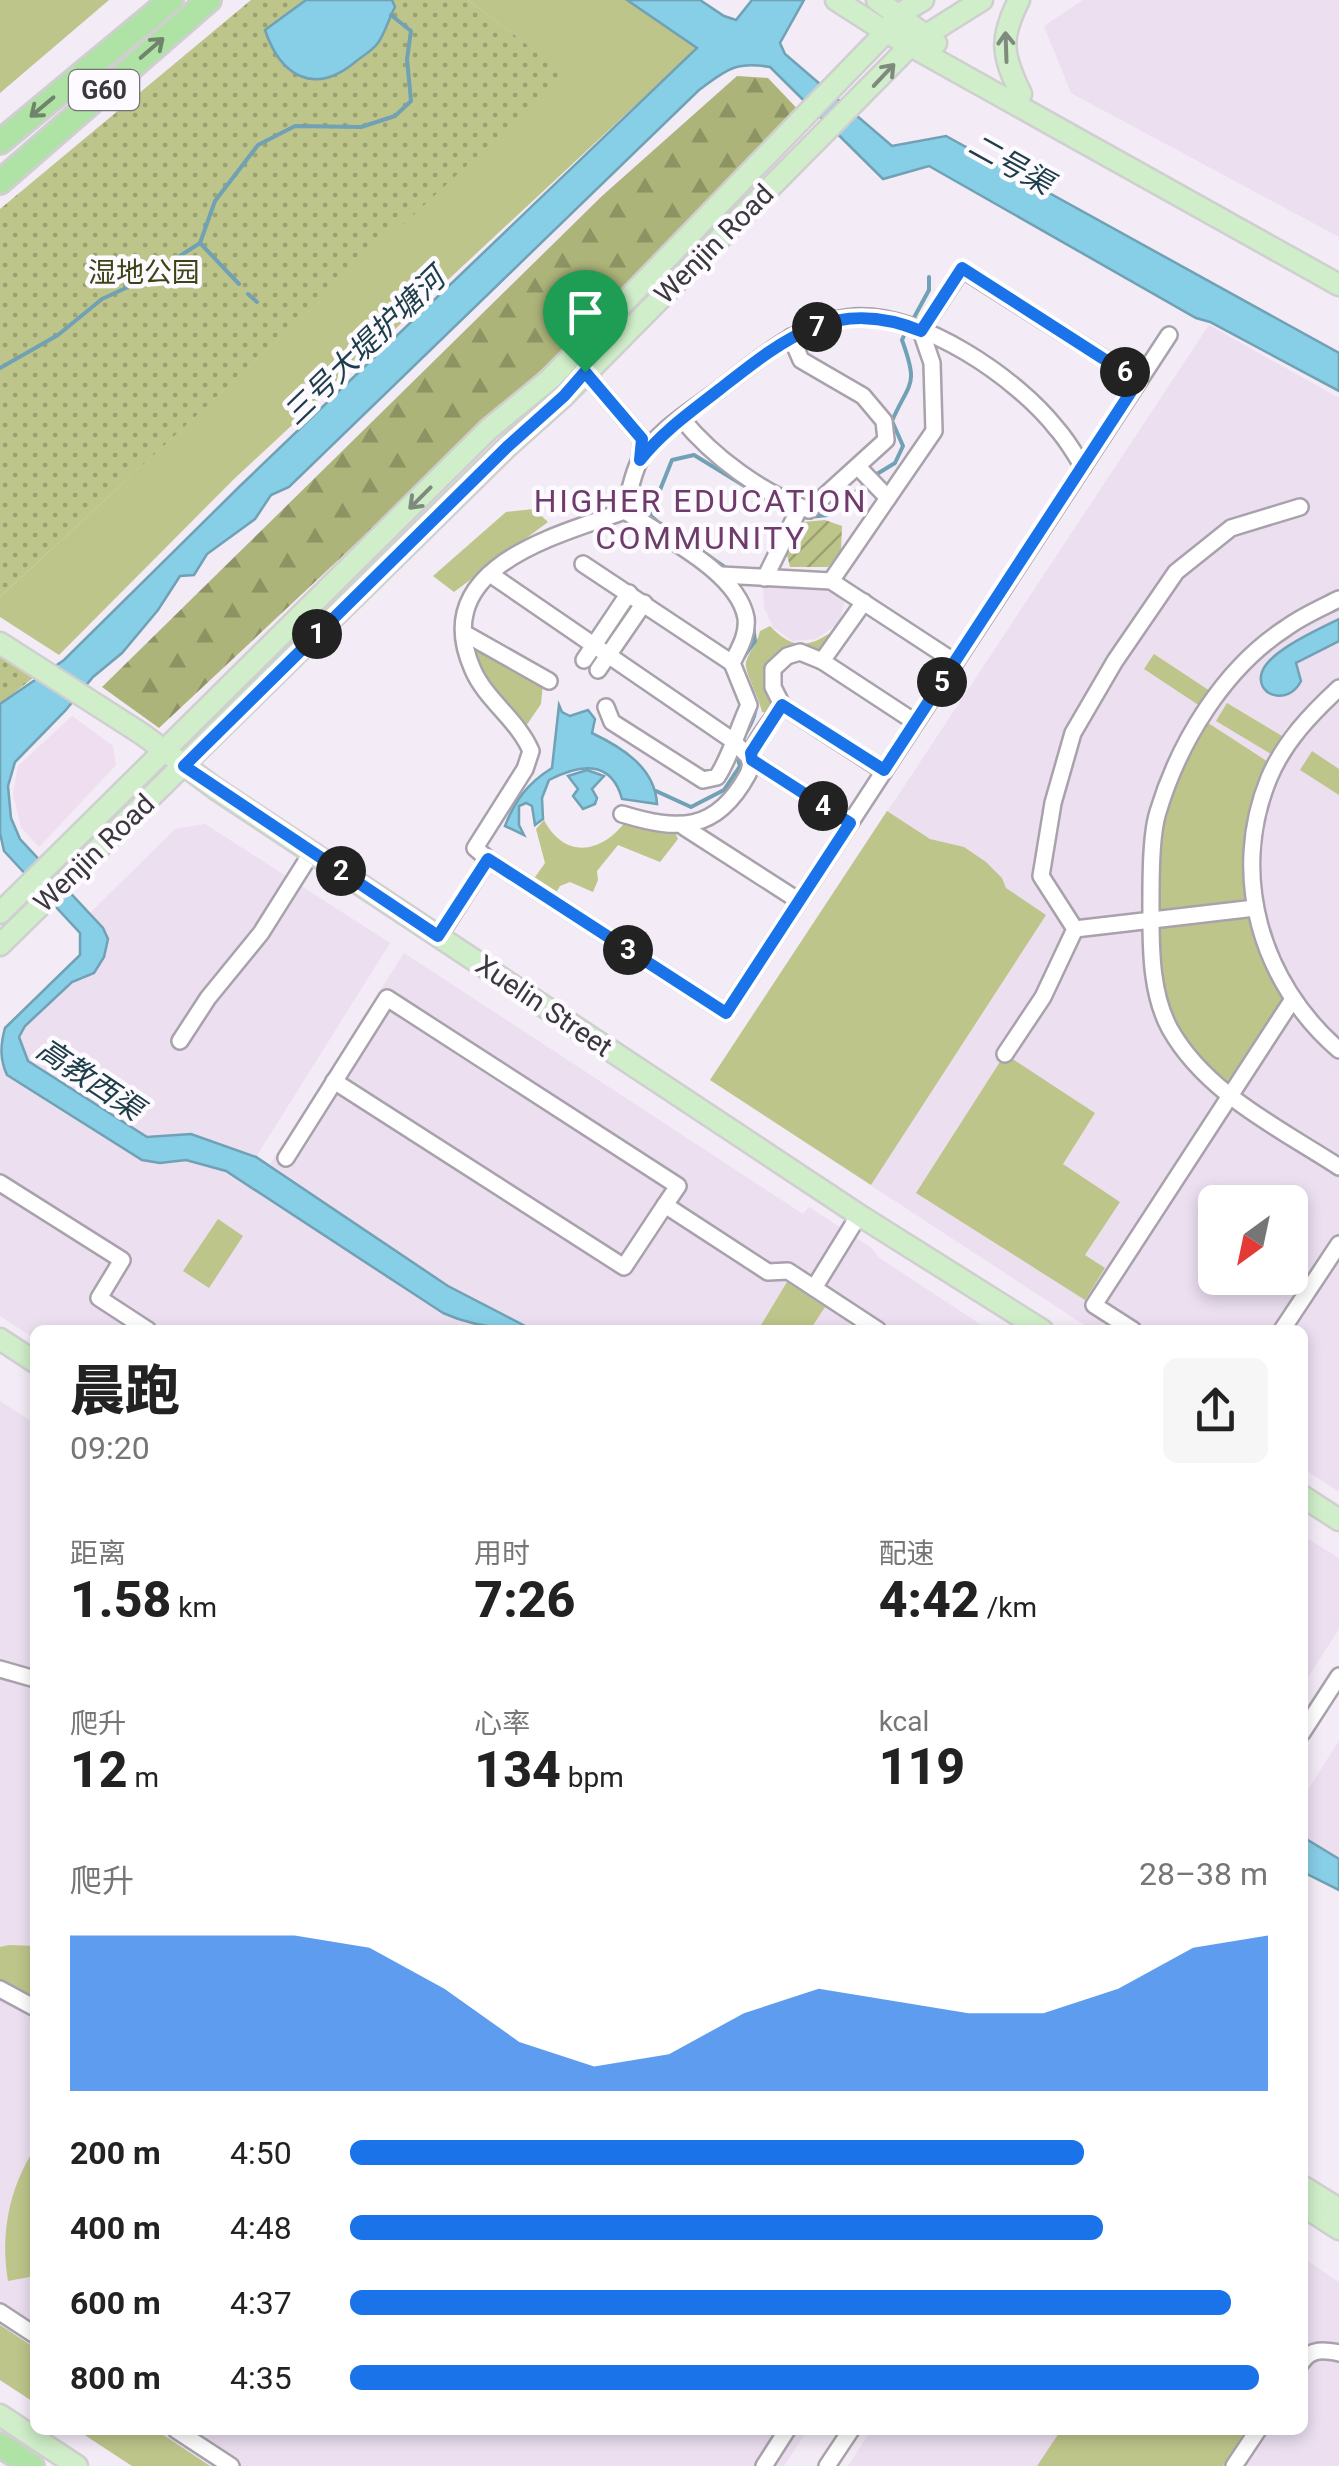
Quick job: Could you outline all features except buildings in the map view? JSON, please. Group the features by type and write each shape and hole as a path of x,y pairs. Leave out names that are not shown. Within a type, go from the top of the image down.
{"highway":[{"name":"G60","path":"0,142 171,0"},
{"name":"G60","path":"0,182 209,0"},
{"path":"0,2445 32,2466"}],"main road":[{"path":"836,0 892,23 1339,285"},
{"path":"877,0 892,23"},
{"name":"Wenjin Road","path":"0,912 489,429 550,379 892,23 923,0"},
{"name":"Wenjin Road","path":"0,945 564,396 919,40 982,0"},
{"path":"1019,0 1005,28 1005,62 1021,94"},
{"path":"919,40 1339,270"},
{"name":"Xuelin Street","path":"1,644 859,1215 1034,1325"},
{"path":"0,1339 30,1359"},
{"path":"0,1352 30,1372"},
{"path":"1308,1500 1339,1520"},
{"path":"1308,2190 1339,2210"},
{"path":"1308,2209 1339,2229"},
{"path":"0,2415 30,2435"},
{"path":"0,2430 41,2466"},
{"path":"30,2435 77,2466"}],"street":[{"path":"913,328 962,268 1138,381"},
{"path":"640,460 658,437 791,337 853,317 936,336 988,368 1057,428 1083,467"},
{"path":"831,581 934,432 932,363 913,328"},
{"path":"625,511 532,544 505,559 469,601 465,650 474,674 526,738 531,751 475,848 726,1013 1169,334"},
{"path":"682,418 700,442 797,512 809,510 865,475 886,440 884,421 863,396 801,360 791,337"},
{"path":"585,372 642,439 625,511"},
{"path":"865,475 888,498"},
{"path":"1075,929 1041,876 1053,803 1073,733 1176,572 1232,528 1300,506"},
{"path":"625,511 721,575 739,598 746,620 744,639 732,663"},
{"path":"765,578 797,512"},
{"path":"582,564 732,663 749,705 718,777 702,780 612,722 606,708"},
{"path":"490,574 850,823"},
{"path":"721,575 831,581 955,662"},
{"path":"584,660 629,593"},
{"path":"1339,598 1284,628 1232,674 1190,736 1156,814 1151,920 1151,967 1168,1026 1193,1062 1230,1096 1339,1166"},
{"path":"822,661 864,602"},
{"path":"598,670 644,603"},
{"path":"464,634 549,681"},
{"path":"884,770 782,705 773,686 773,669 787,656 800,652 822,661 915,722"},
{"path":"1339,688 1303,722 1269,778 1253,842 1254,908 1274,970 1311,1026 1339,1050"},
{"path":"684,826 712,816 737,790 750,770 748,756 782,705"},
{"path":"622,814 684,826 799,901"},
{"path":"180,1041 208,998 261,933 312,852"},
{"path":"438,936 488,859"},
{"path":"1075,929 1254,908"},
{"path":"1005,1054 1042,997 1075,929"},
{"path":"286,1158 334,1081 386,998 678,1186 624,1267 334,1081"},
{"path":"1125,1325 1094,1305 1293,998"},
{"path":"0,1183 122,1260 99,1298 140,1325"},
{"path":"665,1205 768,1272 788,1271 870,1325"},
{"path":"814,1288 859,1215"},
{"path":"1285,1325 1339,1244"},
{"path":"0,1669 30,1678"},
{"path":"1308,1724 1339,1676"},
{"path":"0,1989 30,2005"},
{"path":"0,2312 30,2332"},
{"path":"1308,2355 1322,2350 1339,2353"},
{"path":"184,2435 231,2466"},
{"path":"764,2466 784,2435"},
{"path":"827,2466 848,2435"},
{"path":"1234,2466 1255,2435"}],"shaded area":[{"path":"1083,0 1339,0 1339,237 1071,93 1044,26"},
{"path":"1209,325 1339,398 1339,1492 1308,1471 1308,1325 1084,1325 710,1080"},
{"path":"763,585 840,587 844,604 839,623 816,639 792,641 773,627 764,607"},
{"path":"72,716 113,746 116,765 39,847 21,827 13,794 18,766"},
{"path":"205,824 390,943 256,1157 191,1134 147,1137 28,1061 18,1037 72,981 84,979 103,928 88,915 175,829"},
{"path":"404,953 803,1214 809,1207 981,1325 523,1325 448,1286 270,1164"},
{"path":"0,1064 7,1075 142,1160 186,1160 226,1171 443,1313 477,1325 30,1325 30,1336 0,1316"},
{"path":"0,1401 30,1421 30,2400 0,2380"},
{"path":"1308,1539 1339,1558 1339,1629 1308,1677"},
{"path":"1339,1741 1339,1859 1308,1840 1308,1790"},
{"path":"1308,2261 1339,2282 1339,2466 848,2466 868,2435 1308,2435"},
{"path":"85,2435 805,2435 784,2466 132,2466"}],"green space":[{"path":"0,0 109,0 0,93"},
{"name":"湿地公园","path":"251,0 468,0 566,74 0,597 0,209"},
{"path":"468,0 627,0 698,47 233,480 59,655 0,617 0,597 565,74"},
{"path":"737,76 768,78 808,120 159,728 102,687 602,196"},
{"path":"534,509 548,522 454,592 433,576 506,512"},
{"path":"825,520 842,526 841,551 828,567 790,567 785,547 791,523"},
{"path":"770,626 785,639 800,644 833,631 810,662 798,658 781,667 777,705 769,713 762,712 746,662 760,631"},
{"path":"0,642 43,670 0,704"},
{"path":"470,643 543,683 541,704 526,726 481,674"},
{"path":"1154,654 1210,691 1200,706 1144,669"},
{"path":"1227,703 1282,736 1271,754 1216,721"},
{"path":"1202,719 1276,767 1253,842 1255,907 1293,999 1230,1096 1168,1026 1151,967 1156,814"},
{"path":"1312,751 1339,769 1339,795 1300,770"},
{"path":"887,811 930,839 964,847 986,862 1006,888 1046,915 871,1185 710,1080"},
{"path":"628,818 673,828 678,839 660,862 618,845 597,871 593,892 570,882 560,886 554,896 533,880 545,863 536,829 544,820 563,842 586,848 608,839"},
{"path":"1005,1054 1095,1113 1063,1164 1120,1202 1085,1255 1105,1268 1085,1300 916,1193"},
{"path":"218,1219 243,1236 209,1288 183,1271"},
{"path":"787,1282 825,1307 813,1325 761,1325"},
{"path":"30,1946 30,2005 0,1989 0,1947"},
{"path":"30,2156 30,2277 8,2281 6,2229 13,2195"},
{"path":"0,2325 30,2345 30,2400 0,2380"},
{"path":"85,2435 164,2435 210,2466 132,2466"},
{"path":"1058,2435 1243,2435 1223,2466 1037,2466"}],"water":[{"path":"306,0 392,0 395,7 373,49 339,73 312,79 300,76 279,59 265,30"},
{"path":"627,0 700,0 736,20 752,0 804,0 780,43 785,54 892,146 946,136 1339,353 1339,391 1196,318 929,166 883,179 770,67 739,66 699,90 289,487 271,495 255,519 207,554 194,575 180,576 122,653 93,677 15,762 8,786 11,818 20,839 103,928 108,939 104,957 94,973 72,982 25,1026 19,1037 28,1061 147,1137 191,1134 256,1157 448,1286 523,1325 476,1324 443,1313 226,1171 186,1160 142,1160 7,1075 2,1053 5,1028 80,955 80,933 4,851 0,833 0,704 64,660 697,48"},
{"path":"1339,619 1339,641 1296,663 1301,681 1295,689 1281,696 1267,692 1261,680 1266,664 1296,641"},
{"path":"559,705 570,716 588,710 595,719 592,733 635,760 650,779 657,804 622,799 617,786 602,771 582,769 549,780 542,798 543,819 535,825 532,806 519,806 519,825 524,835 505,826 523,793 552,768"},
{"path":"587,770 604,776 592,789 597,798 595,804 583,809 573,796 578,789 568,776"},
{"path":"1308,1840 1339,1859 1339,1890 1308,1874"}],"waterway":[{"path":"0,368 58,335 102,299 141,281 200,243 215,201 258,145 295,126 361,127 395,116 411,101 407,59 411,31 391,15"},
{"path":"201,244 239,284"},
{"path":"911,323 929,290 929,277"},
{"path":"248,294 257,302"},
{"path":"872,477 895,463 903,446 892,421 910,383 902,340 906,331"},
{"path":"660,524 650,515 672,460 694,455 792,515"},
{"path":"801,518 827,515 865,484"},
{"path":"685,540 726,568"},
{"path":"743,658 755,641 753,626"},
{"path":"743,738 755,711 755,698 748,683"},
{"path":"656,791 691,807 724,790 740,766 735,750"}],"district":[{"name":"HIGHER EDUCATION COMMUNITY","path":"701,520"}],"route":[{"path":"962,268 1138,381 884,770 782,705 751,753 752,760 850,823 726,1013 488,859 438,936 184,766 585,372 642,439 640,460 658,437 791,337 853,317 892,321 921,331 962,268"}],"water label":[{"name":"二号渠","path":"1011,164"},
{"name":"三号大堤护塘河","path":"364,346"},
{"name":"高教西渠","path":"90,1079"}]}
